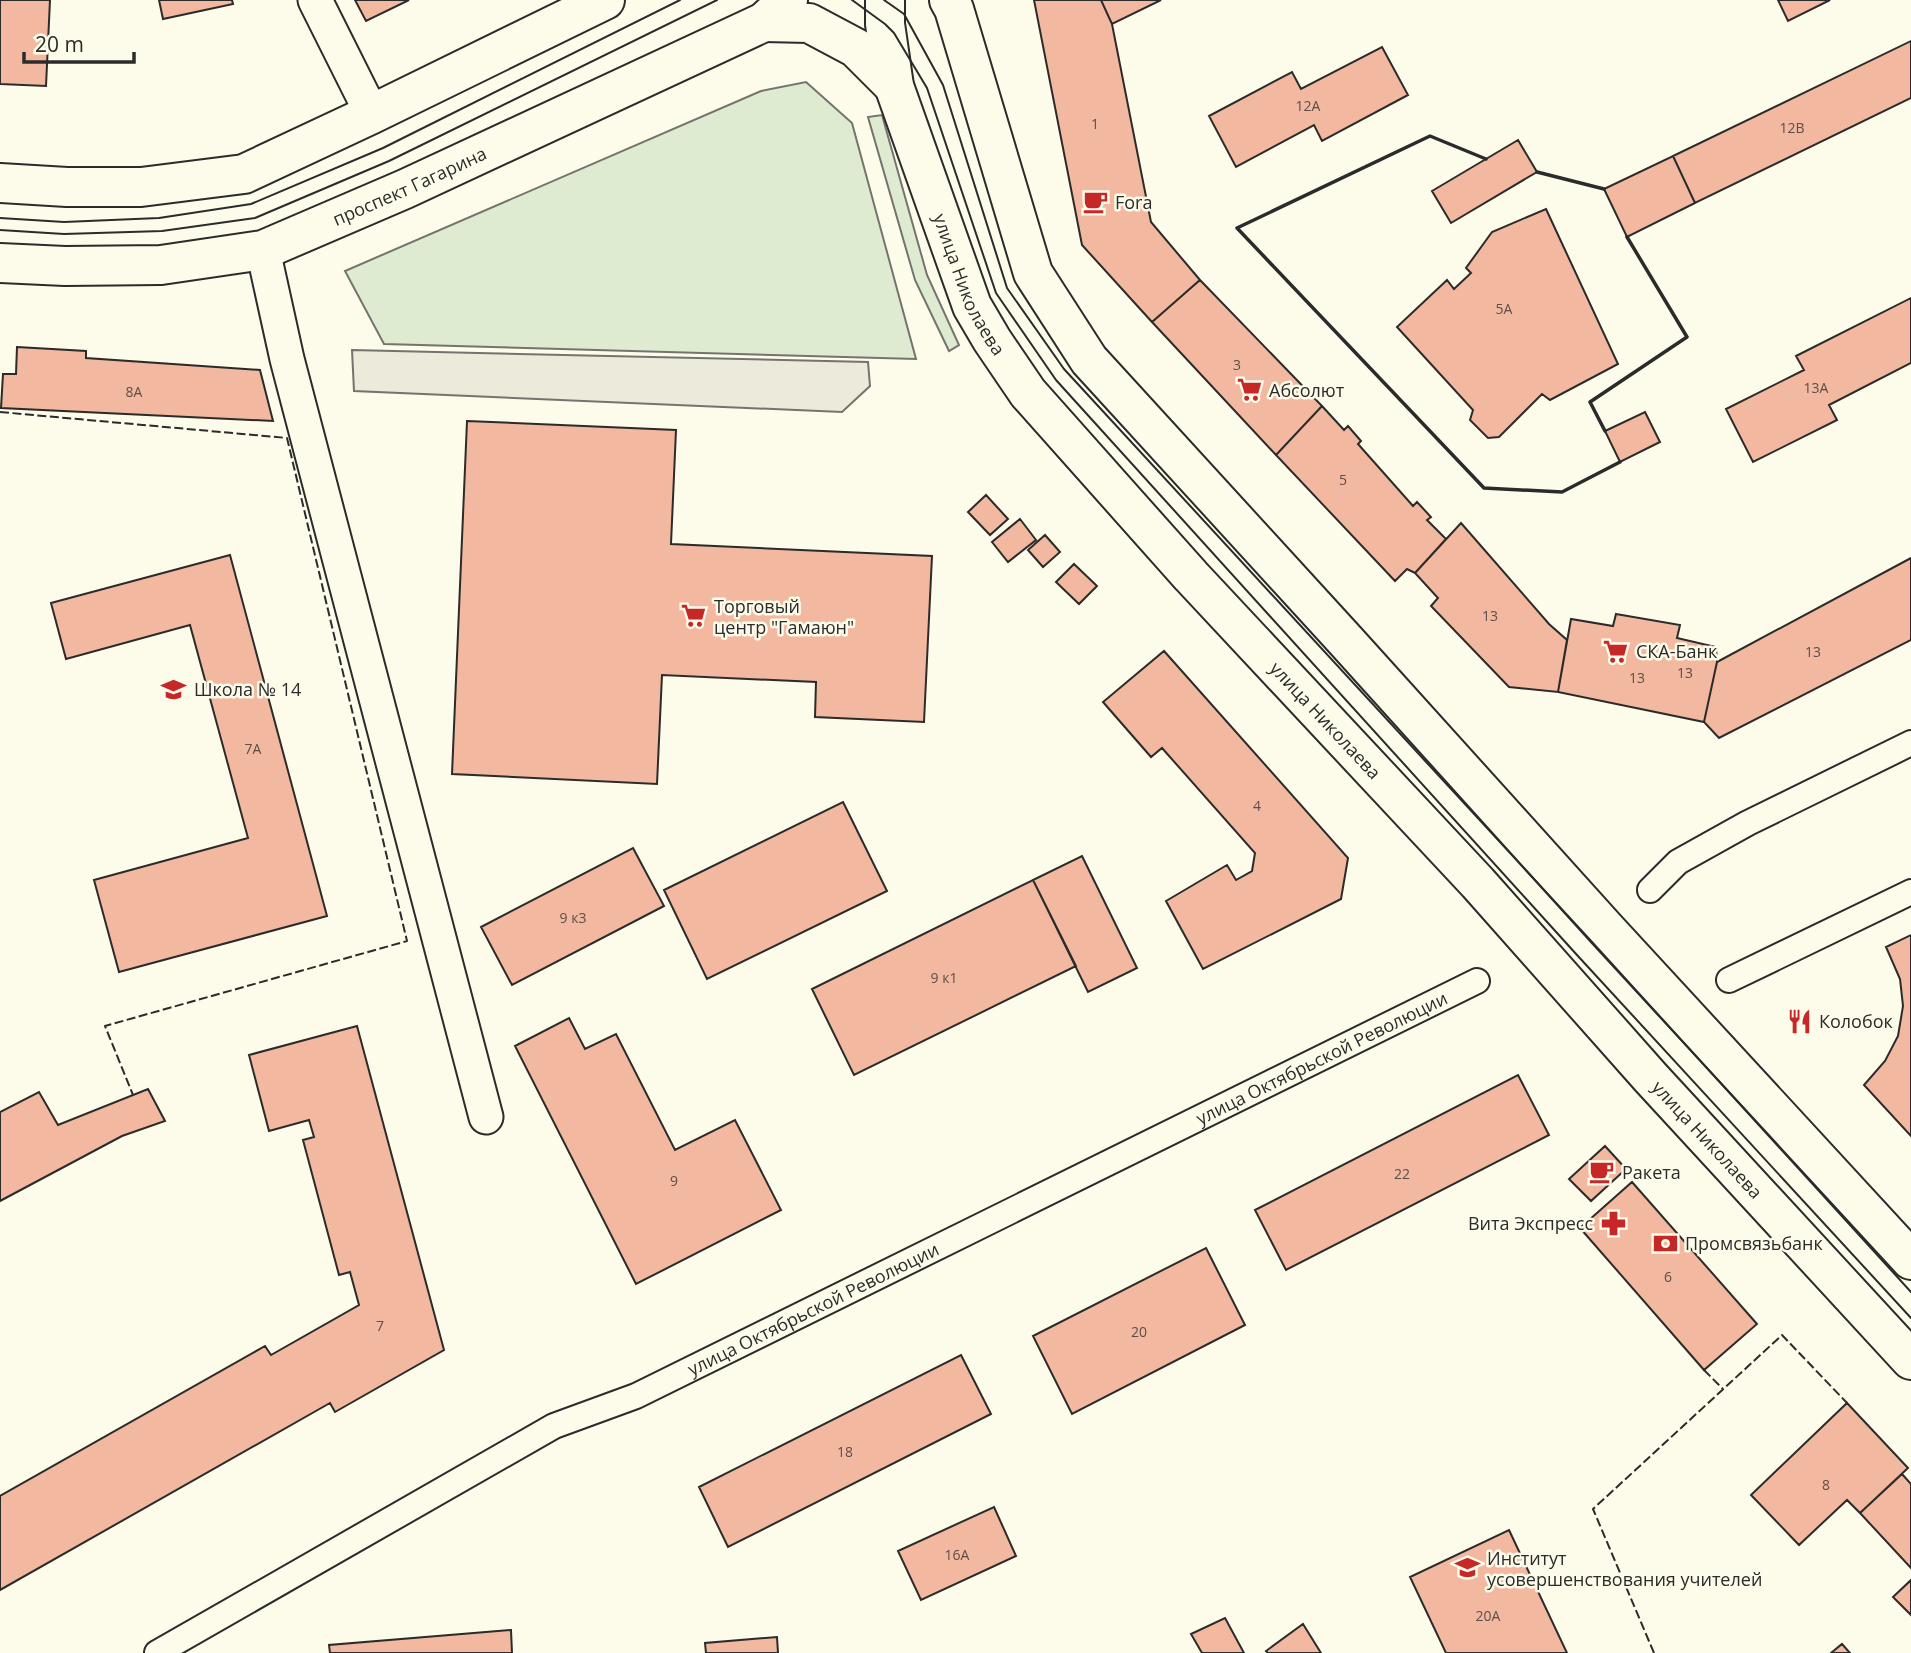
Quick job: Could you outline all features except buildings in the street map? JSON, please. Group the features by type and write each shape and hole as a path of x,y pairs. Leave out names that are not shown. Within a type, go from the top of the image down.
{"main road":[{"path":"0,183 141,187 244,174 605,0"},
{"name":"улица Николаева","path":"885,0 885,24 894,86 972,306 992,341 1028,393 1191,576 1478,883 1651,1078 1911,1360"},
{"path":"949,0 954,9 1033,273 1089,360 1911,1260"},
{"path":"776,11 809,23 856,48 894,86"},
{"name":"проспект Гагарина","path":"0,263 65,266 161,265 263,250 405,190 776,11"}],"street":[{"path":"315,0 372,114"},
{"path":"263,250 287,359 486,1116"},
{"path":"1650,890 1678,862 1748,823 1911,743"},
{"path":"1729,980 1911,892"},
{"name":"улица Октябрьской Революции","path":"157,1653 554,1426 636,1396 1477,981"}],"green space":[{"path":"806,82 852,123 916,359 384,344 345,271 761,91"},
{"path":"882,115 927,275 959,345 949,351 915,280 868,117"}],"shaded area":[{"path":"352,350 868,362 870,386 842,412 354,391"}],"tram line":[{"path":"0,218 64,222 159,218 251,204 383,148 680,0"},
{"path":"0,230 64,234 162,231 255,218 389,161 717,0"},
{"path":"852,0 894,33 927,88 996,293 1056,380 1577,955 1911,1318"},
{"path":"884,0 904,14 943,85 1007,288 1064,369 1911,1292"}],"fence":[{"path":"0,412 287,438 407,941 105,1026 133,1095"},
{"path":"1654,1653 1593,1509 1782,1335 1847,1403"},
{"path":"1704,1370 1723,1389"}],"wall":[{"path":"1486,159 1430,136 1237,228 1484,488 1562,492 1620,462"},
{"path":"1537,172 1604,189"},
{"path":"1605,431 1590,402 1687,337 1627,237"}],"place":[{"name":"Fora","path":"1095,202"},
{"name":"Абсолют","path":"1249,390"},
{"name":"Торговый центр \"Гамаюн\"","path":"694,616"},
{"name":"СКА-Банк","path":"1616,651"},
{"name":"Школа № 14","path":"174,689"},
{"name":"Колобок","path":"1799,1021"},
{"name":"Ракета","path":"1602,1172"},
{"name":"Вита Экспресс","path":"1613,1223"},
{"name":"Промсвязьбанк","path":"1665,1243"},
{"name":"Институт усовершенствования учителей","path":"1467,1568"}]}
